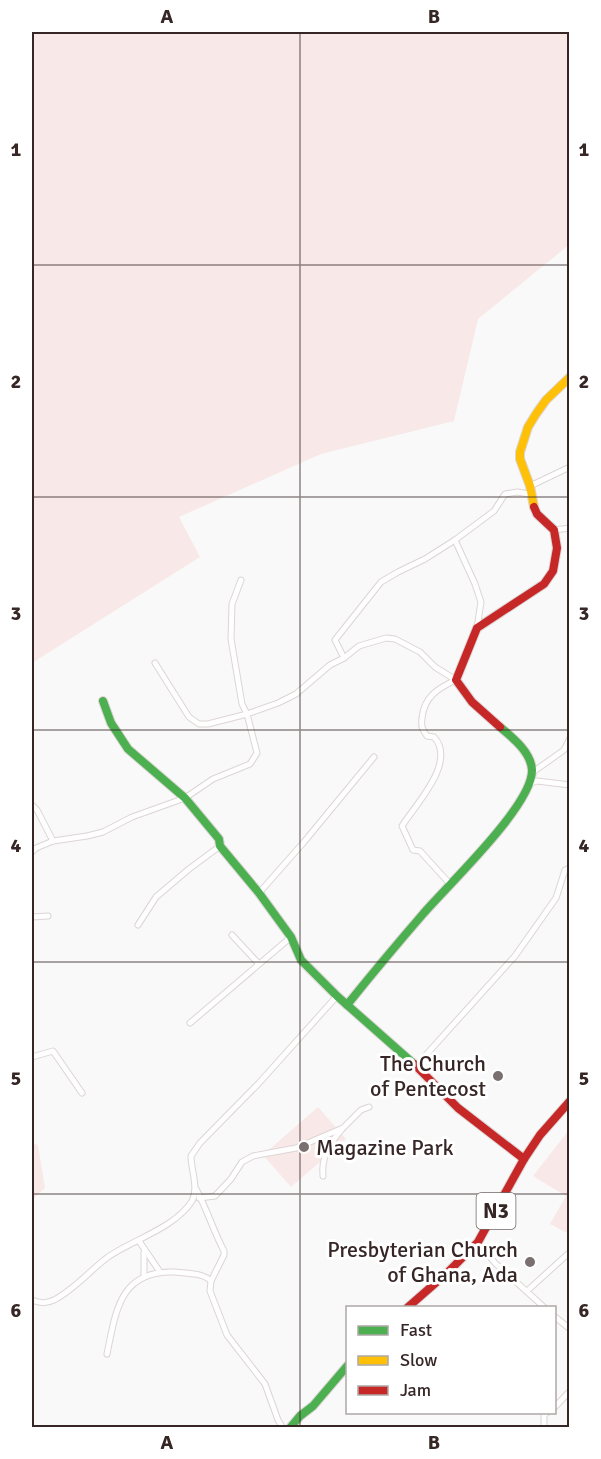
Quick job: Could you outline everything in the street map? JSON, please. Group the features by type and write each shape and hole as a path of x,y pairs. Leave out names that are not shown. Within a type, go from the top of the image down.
{"street":[{"path":"477,628 544,584 556,562 557,548 554,530 537,514 520,459 522,441 528,427 546,400 570,377"},
{"path":"344,658 334,640 381,582 455,540 494,511 505,494 530,490 570,467"},
{"path":"554,530 570,528"},
{"path":"450,884 420,851 413,850 402,826 428,791 441,764 438,740 427,736 421,725 422,711 432,693 456,680 477,628 481,602 455,540"},
{"path":"32,852 53,841 103,831 132,817 185,798 213,779 250,764 257,753 247,714 242,704 231,639 232,604 241,580"},
{"path":"155,663 189,717 200,723 208,724 278,703 297,694 330,665 344,658 359,646 379,639 392,638 420,652 435,667 456,680 471,701 525,752 533,772 520,801 347,1005"},
{"path":"103,700 111,723 128,749 185,798 219,839 220,846 260,892 291,937 301,960 458,1108 524,1159"},
{"path":"533,772 568,747 570,738"},
{"path":"260,892 374,757"},
{"path":"530,783 537,781 570,785"},
{"path":"32,805 53,841"},
{"path":"138,925 156,897 220,846"},
{"path":"416,1066 515,956 550,907 561,886 565,870 570,868"},
{"path":"32,917 48,916"},
{"path":"232,935 258,963"},
{"path":"189,1023 291,937"},
{"path":"192,1201 195,1188 191,1156 200,1143 259,1083 337,996"},
{"path":"32,1057 53,1051 82,1093"},
{"name":"N3","path":"409,1306 478,1242 524,1159 570,1101"},
{"path":"323,1176 322,1166 329,1144 361,1110 369,1107"},
{"path":"32,1300 40,1303 54,1300 83,1280 108,1257 175,1218 192,1201 215,1196 231,1179 242,1162 253,1156 296,1148 343,1128"},
{"path":"195,1188 207,1208 209,1221 224,1251 211,1281 210,1290 227,1335 265,1384 283,1428"},
{"path":"139,1240 160,1272"},
{"path":"478,1242 495,1263 543,1306"},
{"path":"144,1250 144,1276"},
{"path":"527,1291 568,1257"},
{"path":"107,1354 118,1306 130,1286 144,1276 160,1272 200,1275 211,1281"},
{"path":"556,1317 570,1329"},
{"path":"290,1428 313,1406 346,1367"},
{"path":"556,1407 570,1390"},
{"path":"544,1428 544,1415 546,1414"}],"shaded area":[{"path":"32,32 569,32 570,244 478,319 454,421 321,454 179,517 200,557 32,663"},
{"name":"Magazine Park","path":"318,1107 346,1139 291,1187 263,1155"},
{"path":"569,1130 569,1234 550,1224 566,1196 533,1176"},
{"path":"32,1143 38,1145 45,1188 32,1200"}],"traffic: fast":[{"path":"103,701 111,723 128,749 185,798 219,839 220,846 259,893 291,937 301,960 337,996 414,1064"},
{"path":"347,1005 423,914 487,845 519,803 529,785 531,763 520,746 500,727"},
{"path":"290,1428 313,1406 346,1367"}],"traffic: slow":[{"path":"534,507 520,452 528,427 536,414 546,400 570,377"}],"traffic: jam":[{"path":"500,727 472,702 456,680 477,628 544,584 553,571 557,548 554,530 537,514 534,507"},
{"path":"414,1064 458,1108 524,1159"},
{"path":"409,1306 478,1242 524,1159 540,1135 570,1101"}],"place":[{"name":"The Church of Pentecost","path":"498,1076"},
{"name":"Magazine Park","path":"304,1147"},
{"name":"Presbyterian Church of Ghana, Ada","path":"530,1262"}]}
